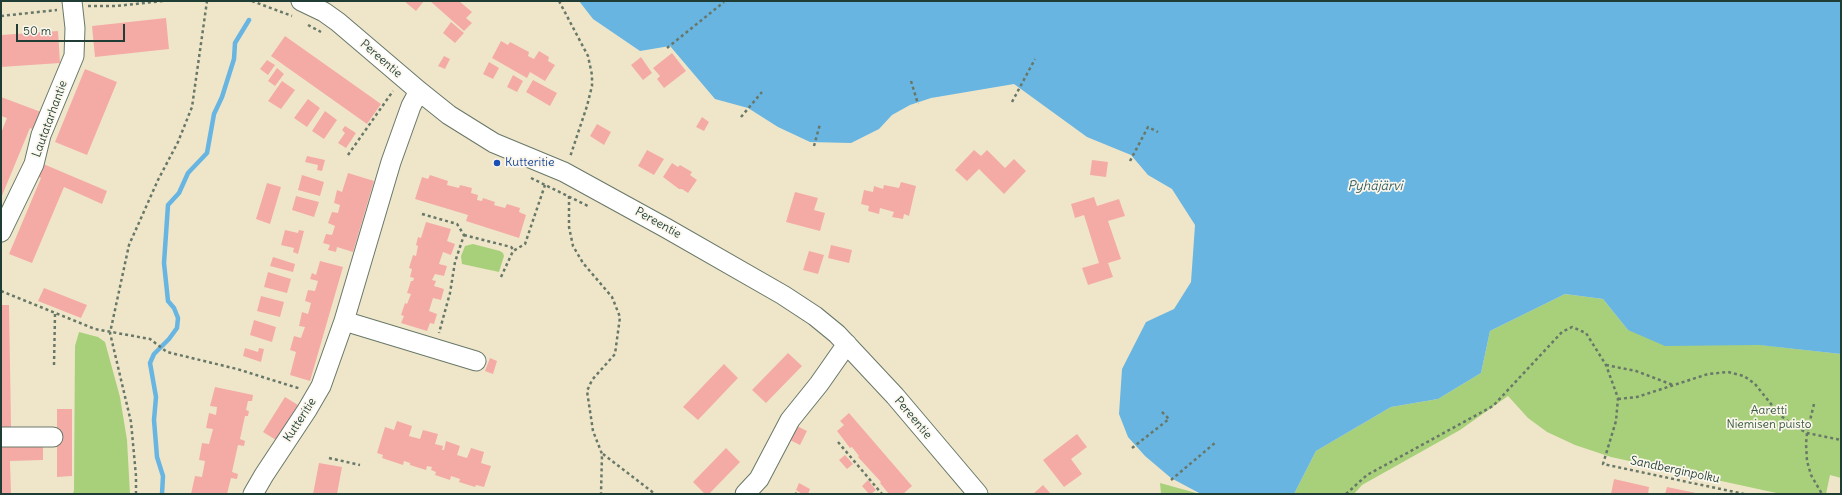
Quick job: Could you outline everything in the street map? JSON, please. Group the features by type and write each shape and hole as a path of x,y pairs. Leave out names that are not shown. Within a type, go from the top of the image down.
{"street":[{"name":"Lautatarhantie","path":"2,229 34,164 41,135 74,56 75,36 72,1"},
{"name":"Pereentie","path":"304,6 338,22 415,99 449,114 494,143 564,172 783,295 815,316 847,344 864,366 895,396 977,494"},
{"name":"Kutteritie","path":"253,494 264,474 316,394 333,356 391,162 415,99"},
{"path":"344,321 476,361"},
{"path":"745,494 759,479 790,420 819,384 847,344"},
{"path":"1,437 53,437"}],"path":[{"path":"136,494 136,476 131,422 110,333 129,245 158,180 178,142 192,107 207,1"},
{"path":"252,1 265,4 304,6"},
{"path":"559,1 588,56 592,75 592,86 587,106 570,158"},
{"path":"667,48 724,2"},
{"path":"308,24 325,35"},
{"path":"1012,102 1035,59"},
{"path":"911,81 918,104"},
{"path":"388,85 394,90 415,99"},
{"path":"348,155 394,90"},
{"path":"742,118 762,92"},
{"path":"814,146 820,124"},
{"path":"1130,161 1148,127 1158,132"},
{"path":"527,176 590,207"},
{"path":"501,278 514,250 525,244 545,184"},
{"path":"569,196 569,227 573,246 583,263 612,298 620,317 615,354 592,380 587,391 593,431 602,454 600,494"},
{"path":"422,214 457,224 464,235 514,250"},
{"path":"434,348 450,293 455,262 464,235"},
{"path":"1,291 95,329 110,333 150,339 167,352 237,369 316,394"},
{"path":"54,365 55,314"},
{"path":"1346,494 1367,474 1493,406 1562,332 1572,327 1586,333 1606,365 1618,399 1637,398 1708,374 1728,372 1744,376 1755,384 1779,414 1791,424 1807,433 1841,440"},
{"path":"1606,365 1636,371 1674,385"},
{"name":"Sandberginpolku","path":"1618,399 1616,421 1603,464 1744,494"},
{"path":"1814,404 1807,433 1807,461 1811,475 1822,494"},
{"path":"1132,448 1169,419 1160,410"},
{"path":"838,442 882,494"},
{"path":"1171,480 1216,442"},
{"path":"602,454 655,494"},
{"path":"329,458 360,465"}],"green space":[{"path":"473,244 503,253 504,256 499,272 462,264 461,256 465,246"},
{"name":"Aaretti Niemisen puisto","path":"1565,294 1603,299 1628,330 1841,354 1841,478 1830,475 1826,494 1781,494 1611,457 1575,445 1547,432 1528,418 1508,396 1460,430 1362,485 1354,494 1294,494 1316,451 1391,407 1438,399 1481,373 1490,331"},
{"path":"79,332 98,337 105,342 120,397 127,440 130,494 73,494 75,346"},
{"path":"1160,483 1200,494 1161,494"}],"water":[{"name":"Pyhäjärvi","path":"579,1 1841,1 1841,354 1759,345 1665,346 1628,330 1603,299 1565,294 1490,331 1481,373 1438,399 1391,407 1316,451 1294,494 1201,494 1171,478 1145,456 1128,437 1119,414 1122,369 1146,322 1174,309 1191,282 1195,225 1172,189 1148,175 1131,155 1087,137 1014,84 931,98 910,105 892,115 879,129 851,143 810,142 778,127 748,108 715,99 670,46 640,51 593,19"}],"building":[{"path":"404,1 424,1 416,11"},
{"path":"430,1 459,1 472,12 466,18 472,23 464,31"},
{"path":"166,18 169,49 95,57 92,26"},
{"path":"451,22 464,33 455,43 443,33"},
{"path":"58,31 60,63 1,67 1,35"},
{"path":"285,36 381,104 367,124 271,56"},
{"path":"501,41 508,45 510,42 529,52 528,56 534,59 539,51 549,57 548,61 555,65 545,81 530,72 527,78 492,58"},
{"path":"672,53 686,71 664,88 657,79 660,76 653,68"},
{"path":"444,56 450,59 445,69 438,66"},
{"path":"641,57 652,73 643,80 631,65"},
{"path":"267,60 275,65 268,75 260,69"},
{"path":"489,62 499,68 493,79 483,74"},
{"path":"277,68 284,74 275,86 268,81"},
{"path":"85,69 117,82 87,155 55,142"},
{"path":"513,75 523,81 517,92 507,87"},
{"path":"533,80 557,93 550,106 526,92"},
{"path":"282,81 295,90 281,109 268,101"},
{"path":"1,97 41,112 34,130 30,128 1,198 1,133 7,118 1,116"},
{"path":"308,99 320,108 307,127 294,118"},
{"path":"325,111 337,120 324,139 312,131"},
{"path":"702,117 709,122 704,131 696,127"},
{"path":"597,124 611,132 604,145 590,136"},
{"path":"345,126 356,133 346,148 338,143 345,133 342,130"},
{"path":"647,150 664,159 654,175 638,166"},
{"path":"974,150 981,156 987,150 1005,168 1014,159 1026,171 1004,194 979,169 967,181 955,170"},
{"path":"307,156 325,160 322,171 317,170 318,165 305,162"},
{"path":"1092,160 1108,162 1106,177 1090,175"},
{"path":"41,163 107,191 102,204 64,187 32,263 9,254 41,178 36,176"},
{"path":"672,163 678,167 680,165 692,172 690,175 697,180 688,193 682,189 679,189 663,177"},
{"path":"348,173 374,181 353,252 337,247 336,252 328,250 330,245 323,243 326,234 332,235 335,226 328,223 332,212 338,213 340,205 334,203 337,190 342,192"},
{"path":"302,175 324,182 320,196 298,190"},
{"path":"430,175 448,181 447,185 459,188 460,185 472,188 471,193 478,195 477,200 482,201 483,198 495,202 494,205 505,208 507,204 520,208 519,212 526,215 519,238 466,221 468,215 415,199 422,177 428,179"},
{"path":"901,182 916,186 909,216 904,214 903,219 892,217 894,212 880,208 879,214 868,211 869,206 861,204 864,190 873,192 874,186 883,189 884,185 899,188"},
{"path":"267,183 281,187 270,224 256,219"},
{"path":"795,192 818,198 814,210 825,213 820,231 786,222"},
{"path":"296,196 319,202 314,217 292,210"},
{"path":"1094,197 1097,206 1119,199 1125,216 1108,221 1121,259 1108,263 1113,277 1088,285 1082,268 1099,263 1084,215 1075,218 1071,204"},
{"path":"426,222 451,229 447,241 455,244 451,255 443,252 439,264 447,266 444,276 435,274 432,280 436,281 434,286 444,289 441,300 433,298 429,311 437,314 434,324 430,323 427,331 401,323 404,316 401,315 405,303 407,304 411,294 407,293 411,281 413,281 414,278 410,277 412,269 409,268 413,255 416,256 418,237 421,238"},
{"path":"285,230 298,233 299,230 304,231 298,254 293,252 294,248 281,245"},
{"path":"831,245 852,250 849,263 828,258"},
{"path":"809,251 824,255 818,274 803,270"},
{"path":"273,257 295,264 293,272 270,266"},
{"path":"320,261 343,267 310,381 290,375 296,352 290,350 294,336 301,338 305,327 299,326 302,312 308,314 311,303 305,301 308,290 315,291 318,281 310,279 312,273 316,275"},
{"path":"268,272 291,279 287,293 264,287"},
{"path":"44,288 87,305 81,318 38,301"},
{"path":"261,296 284,302 280,317 257,311"},
{"path":"1,305 9,305 11,427 1,428"},
{"path":"254,320 276,327 272,342 250,335"},
{"path":"245,348 258,352 259,348 264,349 261,362 243,356"},
{"path":"788,353 802,366 766,403 752,390"},
{"path":"490,358 497,361 493,374 485,371"},
{"path":"724,364 738,378 698,420 683,407"},
{"path":"215,387 253,395 252,401 248,401 246,410 249,411 248,416 245,416 240,439 245,441 244,446 238,445 232,472 238,474 237,479 231,478 227,494 191,494 195,476 202,477 205,461 199,460 202,443 209,444 213,429 206,428 209,413 216,415 217,407 210,406"},
{"path":"285,397 298,405 276,440 263,432"},
{"path":"57,409 72,409 72,476 57,477"},
{"path":"849,413 912,486 903,494 889,494 880,483 881,482 858,457 859,456 852,447 850,448 837,431 844,425 840,421"},
{"path":"397,421 412,426 409,436 420,439 423,430 438,434 435,444 443,446 442,450 444,450 446,441 460,446 457,455 467,458 471,448 484,452 481,463 491,466 484,487 476,485 475,487 459,482 460,479 451,476 450,480 435,475 436,472 431,470 432,467 427,466 426,470 410,465 410,463 404,461 403,465 382,458 383,455 377,453 385,427 394,430"},
{"path":"795,425 807,431 800,445 788,439"},
{"path":"1077,434 1087,447 1071,459 1082,474 1064,487 1043,460"},
{"path":"1,447 43,447 43,460 10,461 11,494 1,494"},
{"path":"726,448 740,462 709,494 705,494 693,482"},
{"path":"845,455 853,464 847,469 839,460"},
{"path":"319,463 342,467 337,494 313,494"},
{"path":"1614,479 1649,487 1648,494 1611,494"},
{"path":"868,480 876,490 871,494 869,494 862,486"},
{"path":"799,483 810,489 808,494 802,494 796,490"},
{"path":"1043,485 1051,494 1033,494"},
{"path":"1667,487 1696,493 1696,494 1665,494"}],"waterway":[{"path":"162,494 163,476 157,457 154,420 156,397 150,363 154,354 169,339 177,328 178,318 174,308 168,301 164,263 168,205 179,193 188,173 207,153 214,114 222,97 234,59 235,43 249,20"}],"place":[{"name":"Kutteritie","path":"497,163"}]}
